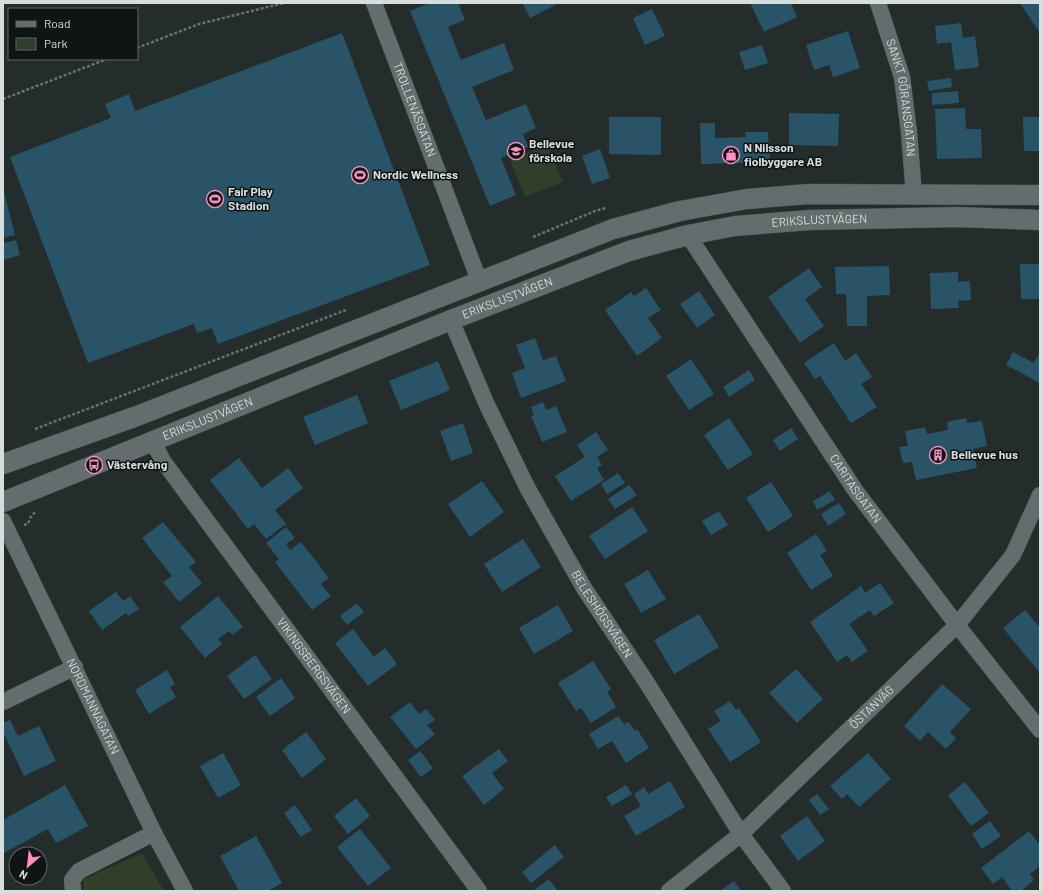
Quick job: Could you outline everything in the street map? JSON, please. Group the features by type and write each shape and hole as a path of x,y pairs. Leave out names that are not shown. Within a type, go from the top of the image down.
{"street":[{"name":"TROLLENÄSGATAN","path":"374,3 480,283"},
{"name":"SANKT GÖRANSGATAN","path":"878,3 902,77 909,132 914,195"},
{"name":"ERIKSLUSTVÄGEN","path":"3,464 144,414 480,283 613,229 680,211 747,199 809,194 1040,194"},
{"name":"ERIKSLUSTVÄGEN","path":"3,502 152,440 451,320 629,251 688,235 735,226 810,220 958,217 1040,220"},
{"name":"CARITASGATAN","path":"688,235 855,490 1040,730"},
{"name":"BELESHÖGSVÄGEN","path":"451,320 487,406 535,502 584,588 647,683 741,834 783,891"},
{"name":"VIKINGSBERGSVÄGEN","path":"152,440 164,461 479,891"},
{"name":"ÖSTANVÄG","path":"669,891 741,834 957,624 1013,555 1040,495"},
{"name":"NORDMANNAGATAN","path":"3,521 75,667 154,833 185,891"},
{"path":"3,702 75,667"},
{"path":"73,891 72,880 78,871 154,833"}],"path":[{"path":"138,48 199,24 284,3"},
{"path":"3,98 104,60"},
{"path":"35,512 42,509"}],"green space":[{"path":"547,145 563,182 525,197 510,160"},
{"path":"142,853 164,891 84,891 84,879"}],"building":[{"path":"430,3 458,3 465,20 448,27 461,60 504,43 514,70 472,87 486,120 526,104 536,128 523,134 528,147 501,158 516,195 490,206 410,11"},
{"path":"522,3 559,3 530,18"},
{"path":"750,3 791,3 797,17 764,32"},
{"path":"1020,3 1040,3 1040,33"},
{"path":"652,9 665,36 645,45 633,18"},
{"path":"961,23 963,38 975,36 979,67 955,70 951,42 937,44 935,26"},
{"path":"848,31 860,68 833,77 829,65 814,70 806,45"},
{"name":"Fair Play Stadion","path":"342,33 430,265 218,344 212,328 197,333 194,324 88,363 10,157 111,118 105,104 129,94 135,111"},
{"path":"762,45 768,63 745,70 739,52"},
{"path":"951,78 952,87 929,91 927,81"},
{"path":"958,91 959,103 932,105 932,93"},
{"path":"965,108 966,129 981,129 982,158 937,159 935,109"},
{"path":"789,113 839,114 838,146 789,145"},
{"path":"609,117 661,117 661,155 609,154"},
{"path":"1023,117 1040,117 1040,151 1024,151"},
{"path":"700,123 715,123 715,138 746,137 745,132 768,132 770,162 701,164"},
{"path":"600,149 610,178 592,184 582,156"},
{"path":"3,188 15,235 3,238"},
{"path":"16,240 20,255 3,260 3,243"},
{"path":"1020,264 1040,264 1040,299 1021,299"},
{"path":"889,266 890,295 867,296 867,326 847,326 846,294 836,294 835,267"},
{"path":"809,268 822,287 805,299 824,326 800,343 768,297"},
{"path":"958,272 958,282 970,281 971,300 958,301 959,308 931,309 930,273"},
{"path":"646,288 661,310 648,318 662,338 637,356 605,310 631,292 634,296"},
{"path":"699,291 715,315 697,328 680,304"},
{"path":"535,338 543,360 556,356 566,381 521,398 512,373 525,368 516,345"},
{"path":"834,343 845,361 856,353 872,377 861,384 877,407 851,423 820,376 815,379 804,363"},
{"path":"1013,352 1034,363 1040,352 1040,383 1006,365"},
{"path":"691,359 714,394 689,410 666,376"},
{"path":"438,361 450,390 401,410 389,381"},
{"path":"749,370 755,380 729,397 723,387"},
{"path":"357,395 368,423 315,445 303,417"},
{"path":"543,402 546,410 556,406 567,432 542,442 531,416 534,415 531,407"},
{"path":"729,418 753,454 728,470 704,435"},
{"name":"Bellevue hus","path":"966,418 967,423 982,421 987,446 973,449 977,468 916,480 912,462 903,463 899,447 908,446 905,431 925,427 927,434 948,430 947,422"},
{"path":"463,423 473,453 451,461 440,431"},
{"path":"791,428 798,439 780,451 773,440"},
{"path":"596,432 608,450 597,457 602,465 597,468 604,480 571,501 555,476 585,457 577,445"},
{"path":"239,458 262,488 288,468 303,488 275,510 286,524 266,539 254,524 248,529 210,480"},
{"path":"618,473 625,483 607,494 601,484"},
{"path":"482,481 504,512 470,537 448,504"},
{"path":"771,482 793,516 768,532 746,498"},
{"path":"629,485 637,495 615,509 608,499"},
{"path":"830,491 835,500 817,510 813,501"},
{"path":"839,503 846,514 828,526 821,514"},
{"path":"632,507 648,531 605,559 589,536"},
{"path":"719,511 728,525 711,535 702,521"},
{"path":"163,522 196,562 189,567 202,583 179,602 163,582 172,576 142,538"},
{"path":"286,527 295,538 286,544 290,550 301,542 329,578 321,584 331,596 312,610 275,562 279,559 266,543"},
{"path":"816,534 827,551 820,555 833,576 811,590 787,553"},
{"path":"523,539 541,567 502,592 484,564"},
{"path":"648,570 666,599 641,613 624,584"},
{"path":"880,583 894,603 874,616 870,610 849,624 868,651 852,662 847,655 837,662 810,622 861,586 865,593"},
{"path":"116,592 123,601 130,596 139,609 128,616 126,613 102,630 89,611"},
{"path":"218,596 243,627 233,635 229,631 218,639 222,644 205,658 180,627"},
{"path":"357,603 364,612 347,625 340,616"},
{"path":"558,605 573,631 534,654 519,628"},
{"path":"1025,610 1040,628 1040,673 1003,628"},
{"path":"699,614 719,647 674,674 654,640"},
{"path":"353,629 374,657 385,648 397,664 368,686 335,643"},
{"path":"255,655 272,679 244,699 227,676"},
{"path":"593,661 611,689 607,692 616,707 591,723 581,708 576,711 558,683"},
{"path":"796,669 823,699 797,723 769,693"},
{"path":"167,670 175,684 170,687 176,697 149,714 135,690"},
{"path":"281,678 295,698 270,716 256,697"},
{"path":"942,684 971,709 950,732 956,738 946,749 928,732 920,741 904,726"},
{"path":"730,701 736,710 739,708 761,742 730,762 708,729 721,721 714,711"},
{"path":"410,702 419,714 426,709 435,720 427,725 435,734 416,749 390,717"},
{"path":"618,716 624,724 629,722 635,731 637,729 649,748 626,763 612,741 598,749 589,734"},
{"path":"10,720 18,736 39,726 56,761 24,776 3,732 3,723"},
{"path":"306,732 326,759 302,778 282,750"},
{"path":"499,749 508,761 492,773 504,789 484,805 462,776"},
{"path":"420,751 433,768 421,777 408,760"},
{"path":"223,753 241,785 218,798 200,766"},
{"path":"868,753 891,779 859,807 847,794 842,799 830,786"},
{"path":"670,781 685,807 636,836 624,816 641,806 634,794 644,787 648,794"},
{"path":"965,782 989,813 971,826 948,795"},
{"path":"65,785 88,826 56,843 48,829 17,846 8,846 8,851 4,853 3,820"},
{"path":"626,785 632,794 612,806 606,797"},
{"path":"817,794 829,809 820,815 809,800"},
{"path":"356,798 370,816 348,834 334,816"},
{"path":"295,805 312,830 301,837 284,813"},
{"path":"807,816 825,841 798,861 780,836"},
{"path":"990,821 1001,836 982,849 972,834"},
{"path":"360,829 391,868 368,886 337,847"},
{"path":"1029,831 1040,845 1040,866 1030,874 1034,880 1021,891 1012,891 1002,877 993,884 981,868"},
{"path":"256,836 282,883 268,891 239,891 220,856"},
{"path":"555,845 564,857 531,883 522,872"},
{"path":"549,879 558,891 533,891"},
{"path":"734,881 741,891 720,891"}],"place":[{"name":"Bellevue förskola","path":"516,151"},
{"name":"N Nilsson fiolbyggare AB","path":"731,155"},
{"name":"Nordic Wellness","path":"360,175"},
{"name":"Fair Play Stadion","path":"215,199"},
{"name":"Bellevue hus","path":"938,455"},
{"name":"Västervång","path":"94,465"}]}
